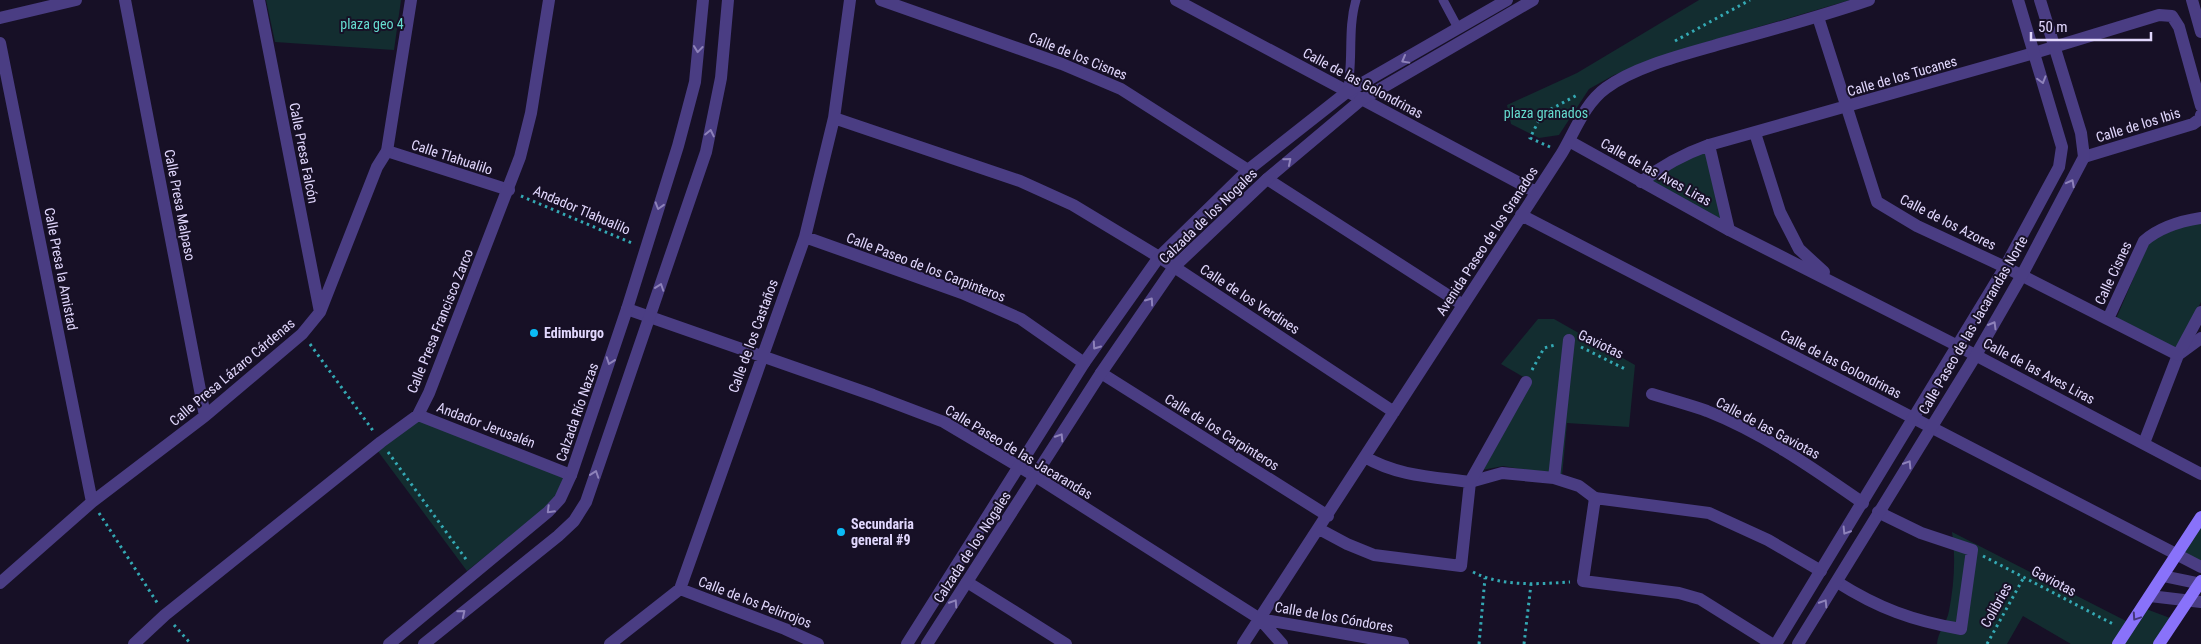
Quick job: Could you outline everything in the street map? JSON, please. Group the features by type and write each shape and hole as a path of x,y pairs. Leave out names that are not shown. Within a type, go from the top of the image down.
{"main road":[{"path":"2118,644 2201,517"},
{"path":"2159,644 2200,583"}],"street":[{"path":"0,18 76,0"},
{"name":"Calle Presa Malpaso","path":"125,0 205,416"},
{"name":"Calle Presa Falcón","path":"259,0 320,312"},
{"name":"Calle Presa Lázaro Cárdenas","path":"0,583 92,502 205,416 302,334 320,312 377,168 386,152 411,0"},
{"name":"Calle Presa Francisco Zarco","path":"134,644 165,615 381,442 418,415 429,393 509,190 531,113 549,0"},
{"name":"Calzada Río Nazas","path":"389,644 548,512 560,499 571,475 627,309 678,146 694,82 703,0"},
{"path":"424,644 574,521 586,502 706,152 721,78 728,0"},
{"name":"Calle de los Castaños","path":"680,590 804,237 834,118 850,0"},
{"name":"Calle de los Cisnes","path":"881,0 1062,64 1121,89 1248,170"},
{"name":"Calle de las Golondrinas","path":"1176,0 1536,192"},
{"name":"Calzada de los Nogales","path":"927,644 1101,373 1174,267 1267,179 1361,100 1425,55 1458,28 1507,0"},
{"name":"Calzada de los Nogales","path":"907,644 1084,363 1159,256 1248,170 1347,92 1533,0"},
{"name":"Avenida Paseo de los Granados","path":"1243,644 1328,516 1569,141 1592,101 1606,88 1623,78 1679,56 1818,17 1869,0"},
{"name":"Calle Paseo de las Jacarandas Norte","path":"1776,644 2005,267 2059,167 2062,147 2018,0"},
{"path":"2040,0 2081,133 2084,157"},
{"path":"2192,0 2201,32"},
{"name":"Calle de los Tucanes","path":"1642,182 1662,166 1685,154 1709,145 1846,108 2159,15 2172,16 2176,19 2201,106"},
{"name":"Calle de los Azores","path":"1818,17 1878,202 1917,226 2005,267 2178,355"},
{"name":"Calle Presa la Amistad","path":"0,43 92,502"},
{"name":"Calle de los Ibis","path":"2084,157 2194,124 2200,117"},
{"name":"Calle de los Verdines","path":"834,118 1020,181 1073,205 1159,256 1394,412"},
{"path":"1755,133 1780,212 1799,249 1833,280"},
{"name":"Calle de las Aves Liras","path":"1569,141 1729,230 1833,280 2201,474"},
{"name":"Calle de las Aves Liras","path":"1709,145 1729,230"},
{"name":"Calle Tlahualilo","path":"386,152 509,190"},
{"name":"Calle Paseo de las Jacarandas Norte","path":"1798,644 1976,355 2022,276 2084,157"},
{"path":"1267,179 1463,305"},
{"name":"Calle de las Golondrinas","path":"1521,215 2201,567"},
{"name":"Calle Cisnes","path":"2108,319 2144,241 2165,228 2201,218"},
{"name":"Calle Paseo de los Carpinteros","path":"804,237 971,297 1021,319 1084,363"},
{"name":"Calle Paseo de las Jacarandas","path":"627,309 944,422 1019,466 1260,619 1282,644"},
{"path":"2144,443 2178,355 2201,312"},
{"path":"2178,355 2201,338"},
{"path":"1554,478 1569,340"},
{"name":"Calle de los Carpinteros","path":"1101,373 1328,516"},
{"path":"1319,529 1347,544 1374,554 1461,566 1470,482 1526,382"},
{"name":"Calle de las Gaviotas","path":"1652,394 1708,412 1765,440 1813,468 1863,502"},
{"name":"Andador Jerusalén","path":"418,415 571,475"},
{"path":"1365,458 1383,467 1405,473 1470,482 1502,473 1554,478 1579,486 1595,498 1709,513 1768,540 1821,571"},
{"path":"1595,498 1583,581 1679,593 1700,598 1772,644"},
{"path":"1837,582 1865,600 1895,614 1928,624 1961,629 1972,550 1921,533 1878,512"},
{"path":"2163,576 2200,583"},
{"path":"967,582 1066,644"},
{"path":"610,644 680,590"},
{"name":"Calle de los Pelirrojos","path":"680,590 785,629 818,644"},
{"path":"2150,596 2201,602"},
{"name":"Calle de los Cóndores","path":"1260,619 1403,644"}],"lane":[{"path":"1347,92 1351,76 1351,48 1356,0"},
{"path":"1443,0 1458,28"}],"path":[{"name":"Andador Tlahualilo","path":"509,190 646,249"},
{"name":"Gaviotas","path":"1526,382 1544,348 1569,340 1626,370"},
{"path":"92,502 165,615 191,644"},
{"name":"Gaviotas","path":"1972,550 2126,632"},
{"path":"1461,566 1485,578 1531,584 1583,581"},
{"path":"1479,644 1485,578"},
{"name":"Colibries","path":"1987,644 2024,578"},
{"path":"1524,644 1531,584"}],"green space":[{"name":"plaza geo 4","path":"266,0 401,0 394,50 275,42"},
{"name":"plaza granados","path":"1699,0 1850,0 1697,45 1614,75 1589,89 1559,135 1539,138 1511,124 1507,105 1577,73"},
{"path":"1707,150 1722,222 1645,181"},
{"path":"2195,222 2201,223 2201,302 2177,350 2116,319 2149,242 2158,236"},
{"path":"1538,319 1554,319 1635,365 1629,427 1567,423 1562,476 1503,466 1482,470 1532,382 1501,364"},
{"path":"418,419 565,476 552,503 467,571 377,450"},
{"path":"2201,525 2201,563 2182,554"},
{"path":"1952,532 2128,622 2114,644 2071,644 2023,616 2007,644 1937,644 1948,615 1952,592 1954,561"},
{"path":"2146,609 2170,618 2153,644 2124,644"}],"place":[{"name":"Edimburgo","path":"534,333"},
{"name":"Secundaria general #9","path":"841,532"}]}
